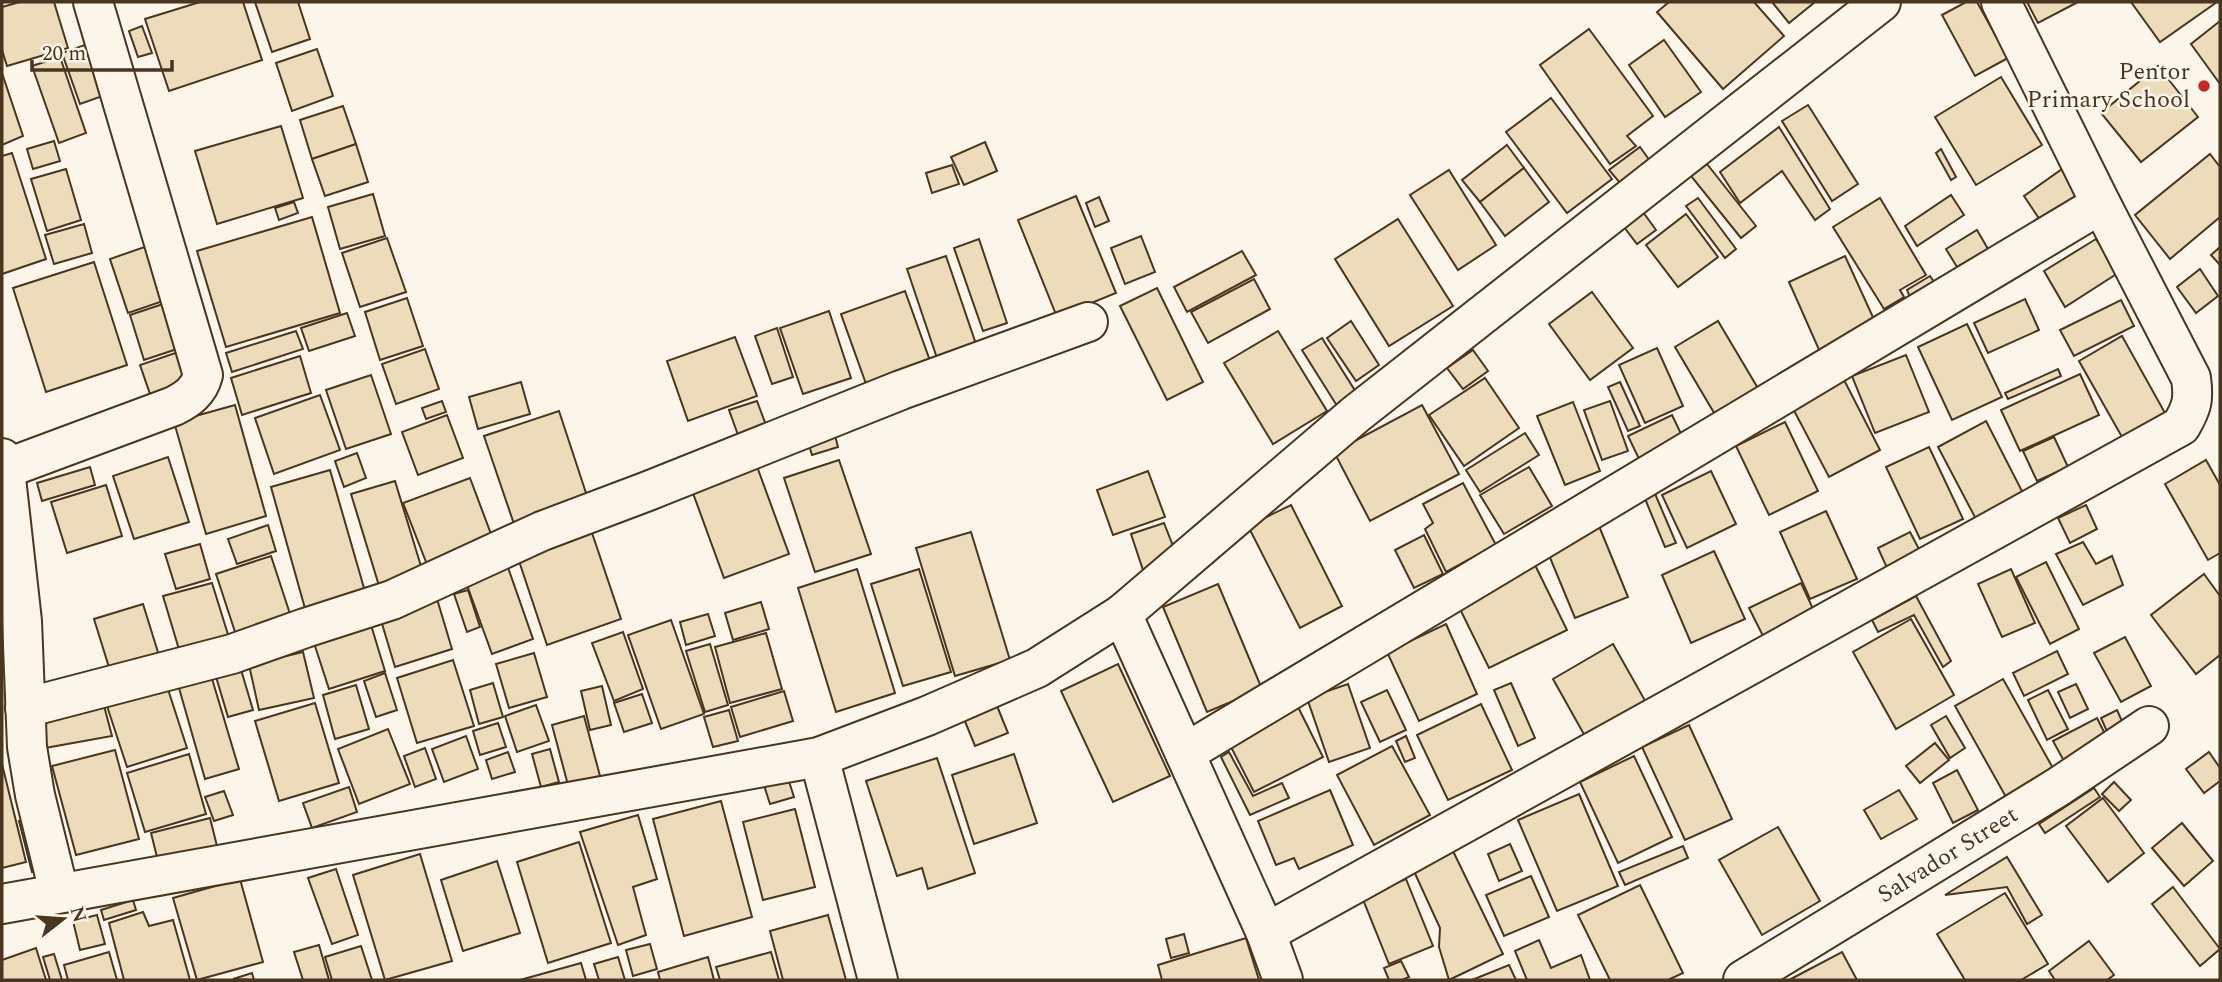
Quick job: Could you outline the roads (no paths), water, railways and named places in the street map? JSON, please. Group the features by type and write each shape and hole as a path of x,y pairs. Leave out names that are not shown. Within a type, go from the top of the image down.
{"street":[{"path":"59,892 35,795 27,747 25,708 12,622 3,465 180,403 195,392 203,375 93,2"},
{"path":"2,904 820,757 927,716 1037,668 1122,614 1356,414 1881,2"},
{"path":"1266,933 2181,426 2193,397 2191,378 2001,2"},
{"path":"1185,753 2101,204"},
{"path":"25,708 219,658 392,600 542,531 901,390 1088,321"},
{"path":"1122,614 1266,933 1283,980"},
{"name":"Salvador Street","path":"1743,980 2058,787 2149,726"},
{"path":"820,757 878,980"}],"place":[{"name":"Pentor Primary School","path":"2204,86"}]}
